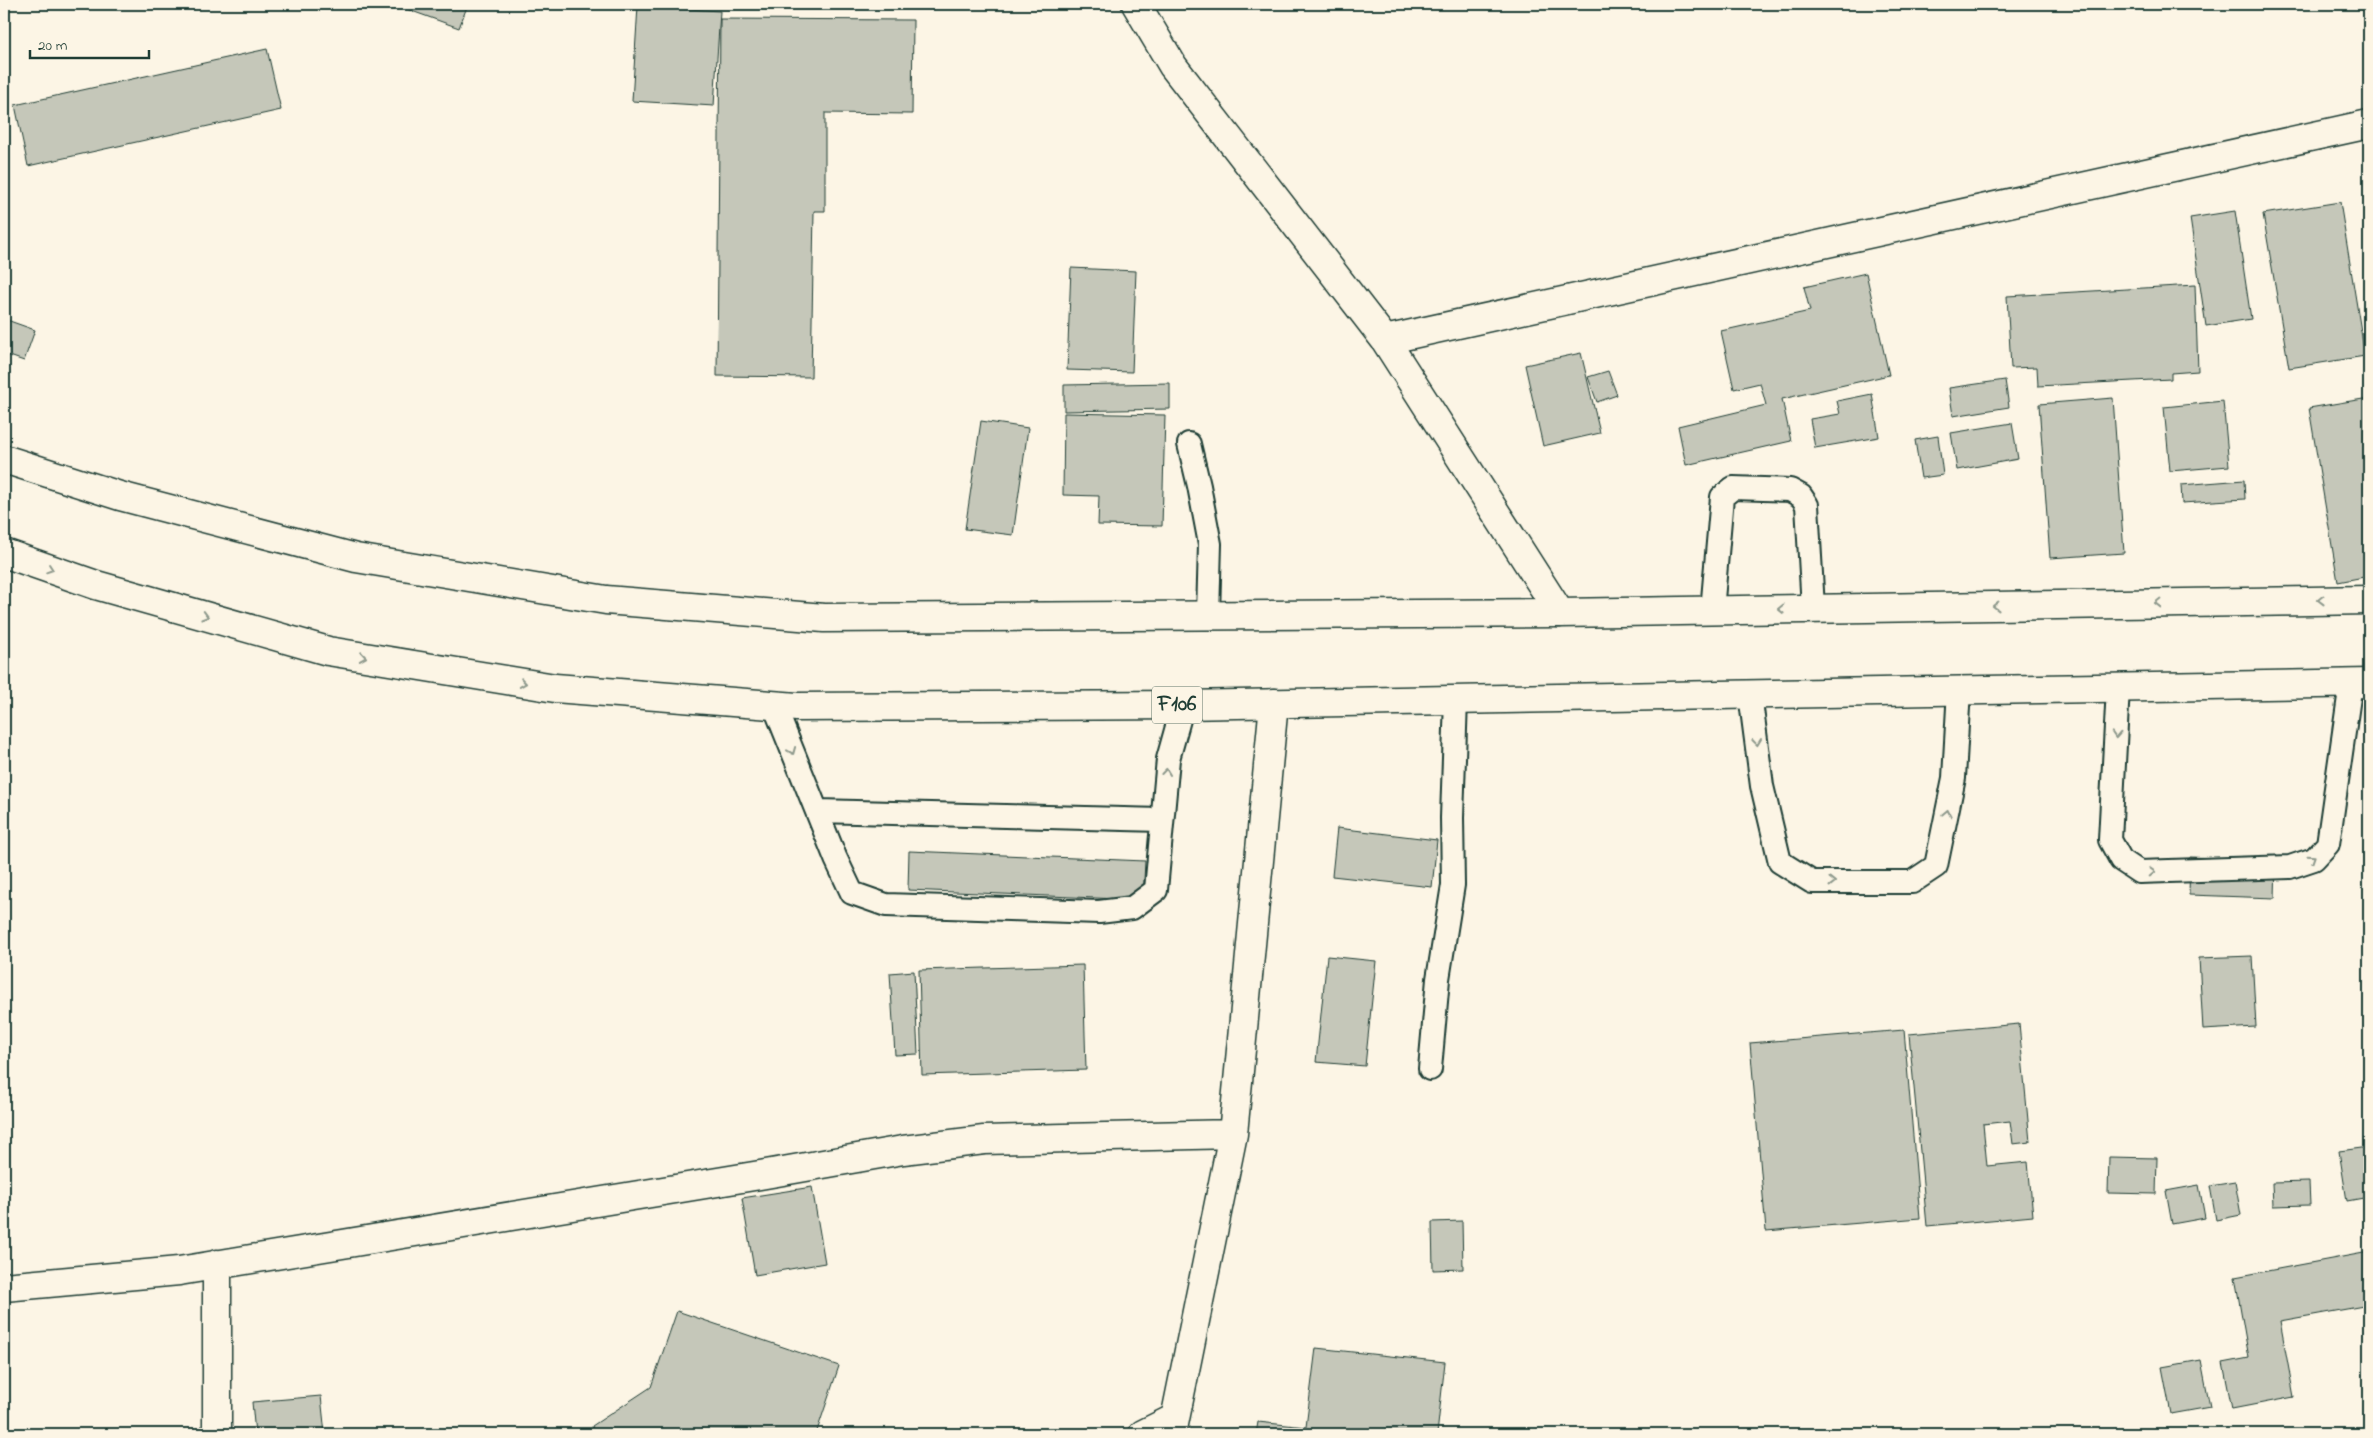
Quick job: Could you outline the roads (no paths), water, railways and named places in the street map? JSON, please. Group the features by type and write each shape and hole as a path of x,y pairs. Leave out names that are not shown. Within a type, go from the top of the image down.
{"main road":[{"path":"1136,4 1173,66 1385,340 1560,613"},
{"path":"1385,340 2369,124"},
{"path":"4,459 120,496 356,558 606,600 824,618 1560,613 2369,600"},
{"name":"F106","path":"4,553 96,585 328,651 554,688 797,707 1183,706 1456,699 2360,683"},
{"path":"1143,1434 1173,1426 1233,1134 1274,703"},
{"path":"4,1288 179,1271 903,1150 984,1140 1233,1134"},
{"path":"217,1264 217,1434"}],"lane":[{"path":"1188,444 1199,486 1210,544 1208,616"},
{"path":"1712,611 1722,497 1733,488 1790,490 1801,496 1806,505 1813,608"},
{"path":"2118,687 2110,840 2121,860 2139,872 2290,867 2314,859 2328,844 2360,683"},
{"path":"1750,694 1762,786 1780,862 1812,882 1912,882 1936,866 1954,778 1959,690"},
{"path":"1430,1069 1438,979 1453,885 1452,818 1456,699"},
{"path":"774,705 836,859 852,893 886,905 1099,912 1132,908 1156,890 1168,759 1183,706"},
{"path":"818,811 1161,820"}]}
